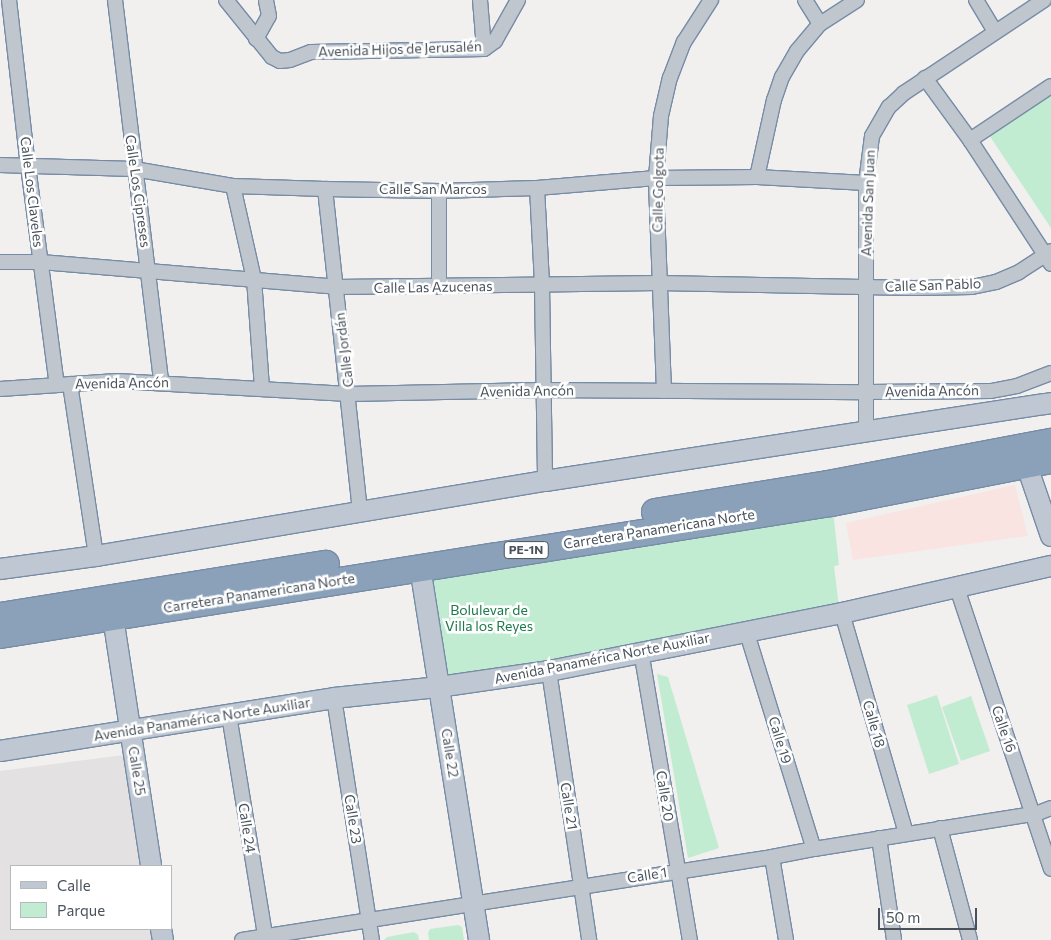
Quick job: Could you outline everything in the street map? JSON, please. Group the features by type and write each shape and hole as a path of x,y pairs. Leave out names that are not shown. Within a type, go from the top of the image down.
{"highway":[{"name":"Carretera Panamericana Norte","path":"0,616 828,484 1051,442"},
{"name":"Carretera Panamericana Norte","path":"0,635 832,502 1039,463"}],"street":[{"name":"Calle Los Claveles","path":"9,0 41,262 96,556"},
{"name":"Calle Los Cipreses","path":"115,0 134,169 150,272 161,382"},
{"name":"Avenida Hijos de Jerusalén","path":"226,0 256,39 272,57 280,61 290,60 310,52 484,49 495,41 518,0"},
{"path":"256,39 270,16 266,0"},
{"path":"480,0 484,49"},
{"name":"Calle Golgota","path":"664,391 656,178 661,116 670,78 684,42 711,0"},
{"path":"805,0 820,24"},
{"path":"757,177 774,100 782,77 797,51 820,24 857,0"},
{"path":"976,0 995,32"},
{"name":"Avenida San Juan","path":"866,432 866,183 868,149 878,123 889,107 925,78 1044,0"},
{"path":"925,78 1049,256"},
{"path":"970,140 1051,86"},
{"name":"Calle San Marcos","path":"0,165 134,169 233,186 325,189 438,191 537,188 656,178 757,177 866,183"},
{"path":"233,186 254,279 262,387"},
{"path":"537,188 542,285 545,481"},
{"name":"Calle Jordán","path":"325,189 349,394 360,511"},
{"path":"438,191 439,287"},
{"name":"Calle San Pablo","path":"867,286 972,287 996,282 1049,256"},
{"name":"Calle Las Azucenas","path":"0,262 41,262 336,287 439,287 659,282 867,286"},
{"name":"Avenida Ancón","path":"0,390 117,381 262,387 349,394 543,390 867,392 991,390 1017,386 1051,373"},
{"path":"0,569 96,556 545,481 1051,403"},
{"path":"1039,463 1051,536"},
{"name":"Avenida Panamérica Norte Auxiliar","path":"0,750 334,698 439,687 549,671 746,630 842,614 1051,566"},
{"name":"Calle 22","path":"420,567 479,940"},
{"name":"Calle 16","path":"957,588 1051,870"},
{"name":"Calle 18","path":"842,614 906,834"},
{"name":"Calle 25","path":"113,617 151,865"},
{"name":"Calle 19","path":"746,630 814,849"},
{"name":"Calle 20","path":"641,651 690,940"},
{"name":"Calle 21","path":"549,671 589,940"},
{"name":"Calle 23","path":"334,698 372,940"},
{"name":"Calle 24","path":"229,715 266,938"},
{"name":"Calle 1","path":"242,940 266,938 677,870 772,858 879,838 1032,814 1051,808"},
{"path":"940,828 970,940"},
{"path":"879,838 894,940"},
{"path":"772,858 786,940"}],"shaded area":[{"path":"1015,485 1028,536 853,560 846,523"},
{"path":"124,755 141,865 10,865 10,930 151,930 153,940 0,940 0,771"}],"green space":[{"path":"1051,93 1051,228 989,135"},
{"name":"Bolulevar de Villa los Reyes","path":"833,510 839,565 834,566 839,607 449,680 443,676 428,573"},
{"path":"657,674 668,677 719,848 688,858"},
{"path":"937,695 959,764 929,774 907,705"},
{"path":"971,696 990,751 961,761 942,707"},
{"path":"458,925 462,927 464,940 429,940 428,933 430,929"},
{"path":"414,932 418,935 419,940 384,940 387,937"}]}
